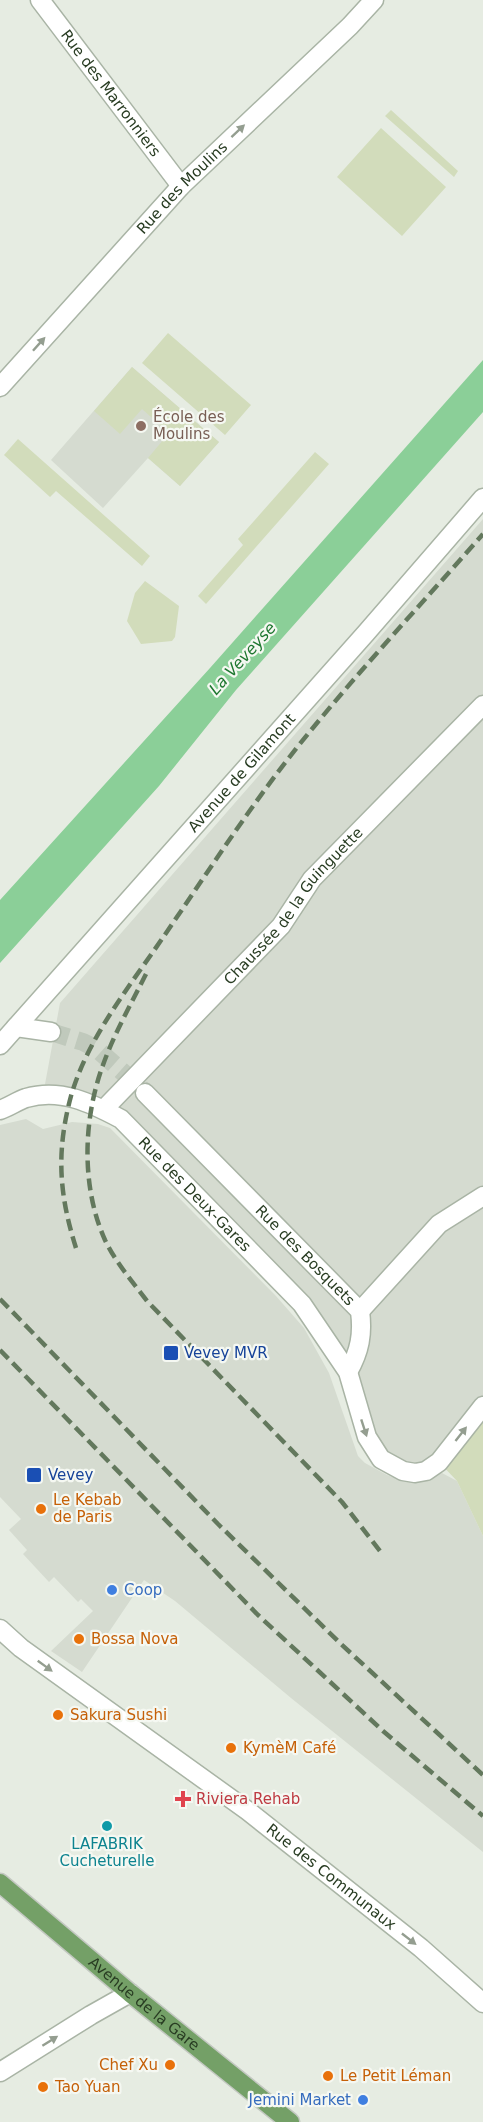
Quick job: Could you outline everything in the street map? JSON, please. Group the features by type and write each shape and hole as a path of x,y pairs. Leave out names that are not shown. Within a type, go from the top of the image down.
{"main road":[{"name":"Avenue de la Gare","path":"0,1883 130,1993 290,2122"}],"street":[{"name":"Rue des Marronniers","path":"40,0 181,186"},
{"name":"Rue des Moulins","path":"0,387 181,186 350,26 374,0"},
{"name":"Avenue de Gilamont","path":"0,1045 483,498"},
{"name":"Chaussée de la Guinguette","path":"104,1109 281,926 312,879 483,705"},
{"path":"16,1027 51,1032"},
{"name":"Rue des Bosquets","path":"145,1093 360,1311 362,1336 356,1358 348,1372"},
{"name":"Rue des Deux-Gares","path":"0,1110 27,1098 58,1095 83,1100 121,1119 302,1304 348,1372"},
{"path":"360,1311 439,1224 483,1196"},
{"path":"348,1372 373,1449 381,1459 403,1471 416,1473 426,1471 439,1462 483,1406"},
{"name":"Rue des Communaux","path":"0,1629 21,1648 248,1811 421,1948 483,2003"},
{"path":"0,2072 130,1993"}],"shaded area":[{"path":"391,110 458,171 454,177 385,116"},
{"path":"381,128 446,187 402,236 337,177"},
{"path":"168,333 251,405 225,435 142,363"},
{"name":"École des Moulins","path":"132,367 219,442 180,486 148,458 103,508 51,460"},
{"path":"132,367 219,442 180,486 148,458 169,433 142,409 120,434 94,411"},
{"path":"18,439 150,556 142,566 56,491 50,497 4,455"},
{"path":"315,452 329,464 206,604 198,596 243,545 238,539"},
{"path":"483,519 483,1406 426,1471 390,1466 322,1334 121,1119 43,1095 60,1003"},
{"path":"145,581 179,606 175,637 172,641 141,644 127,621 135,593"},
{"path":"26,1119 43,1129 72,1122 98,1124 110,1128 276,1296 304,1328 329,1373 358,1456 365,1463 401,1480 429,1478 442,1473 457,1481 483,1536 483,1852 291,1698 175,1601 144,1580 82,1672 51,1651 93,1611 81,1599 78,1602 54,1577 49,1582 23,1554 27,1550 9,1530 21,1519 0,1497 0,1125"},
{"path":"483,1406 483,1536 457,1481 439,1462"}],"water":[{"name":"La Veveyse","path":"483,360 483,412 236,690 159,786 0,963 0,900 210,668"}],"tunnel":[{"path":"51,1032 97,1049 144,1091"}],"railway":[{"path":"76,1248 63,1191 61,1173 63,1136 78,1074 99,1033 236,831 292,754 354,679 483,534"},
{"path":"146,974 107,1053 96,1086 92,1108 89,1130 89,1176 97,1219 105,1240 119,1264 147,1301 342,1502 383,1555"},
{"path":"0,1299 218,1524 341,1644 483,1775"},
{"path":"0,1350 258,1615 383,1731 483,1816"}],"place":[{"name":"École des Moulins","path":"141,426"},
{"name":"Vevey MVR","path":"171,1353"},
{"name":"Vevey","path":"34,1475"},
{"name":"Le Kebab de Paris","path":"41,1509"},
{"name":"Coop","path":"112,1590"},
{"name":"Bossa Nova","path":"79,1639"},
{"name":"Sakura Sushi","path":"58,1715"},
{"name":"KymèM Café","path":"231,1748"},
{"name":"Riviera Rehab","path":"183,1799"},
{"name":"LAFABRIK Cucheturelle","path":"107,1826"},
{"name":"Chef Xu","path":"170,2065"},
{"name":"Le Petit Léman","path":"328,2076"},
{"name":"Tao Yuan","path":"43,2087"},
{"name":"Jemini Market","path":"363,2100"}]}
